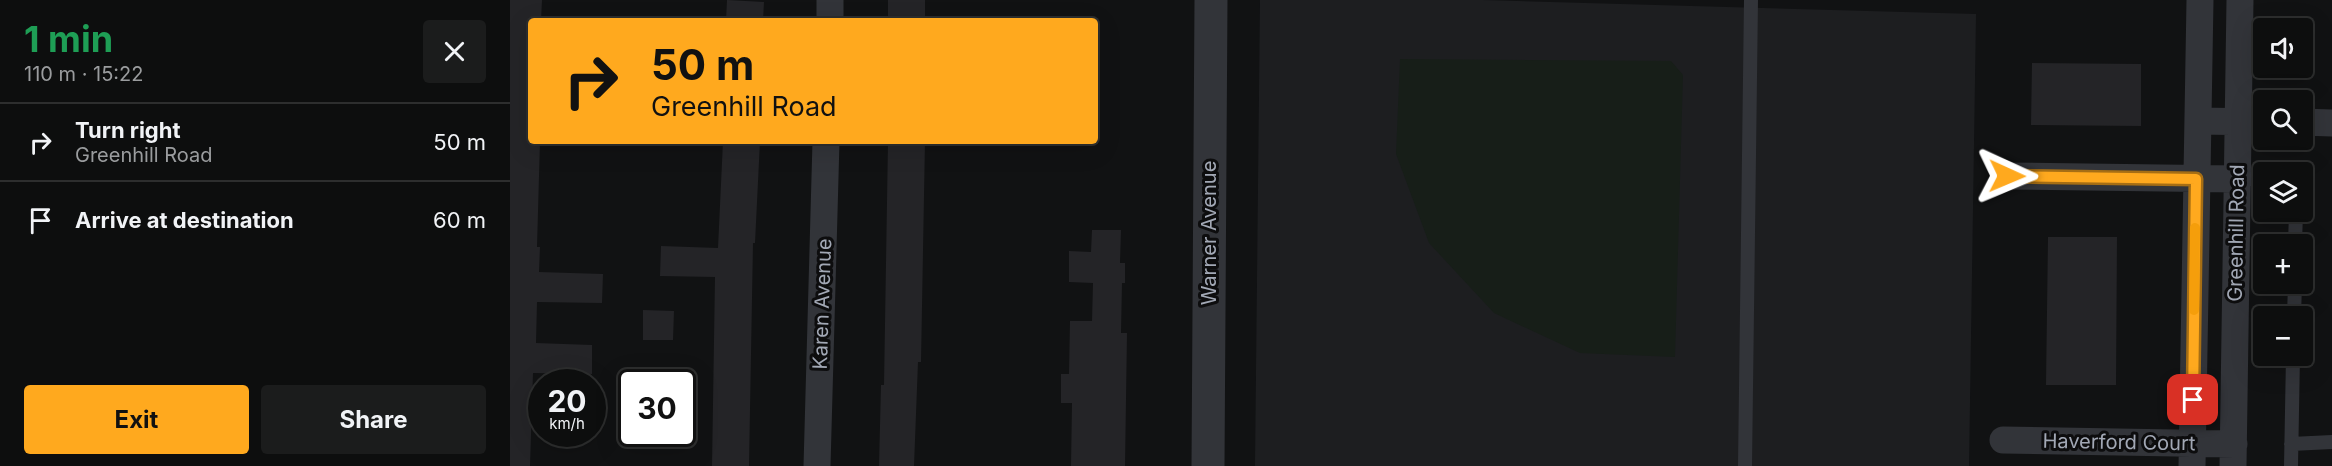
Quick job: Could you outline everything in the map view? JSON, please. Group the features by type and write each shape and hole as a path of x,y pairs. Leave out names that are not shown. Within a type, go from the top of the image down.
{"street":[{"path":"830,0 830,18"},
{"name":"Warner Avenue","path":"1208,466 1211,0"},
{"name":"Greenhill Road","path":"2192,455 2200,0"},
{"name":"Greenhill Road","path":"2234,455 2250,179 2251,122 2240,0"},
{"path":"2198,121 2251,122"},
{"path":"2313,123 2332,123"},
{"name":"Karen Avenue","path":"817,466 826,144"},
{"path":"2007,176 2250,179"},
{"name":"Haverford Court","path":"2003,440 2192,455 2234,455"}],"lane":[{"path":"1745,466 1751,0"},
{"path":"2291,466 2293,366"},
{"path":"2291,444 2332,442"}],"shaded area":[{"path":"1260,0 1483,0 1976,14 1969,466 1255,466"},
{"path":"1400,59 1671,61 1683,75 1675,357 1580,353 1494,313 1429,243 1396,154"}],"building":[{"path":"510,0 542,0 541,18 528,18 528,144 540,144 537,247 540,247 539,272 603,274 602,303 537,302 536,343 592,345 592,369 528,369 530,466 510,466"},
{"path":"727,0 764,2 763,18 726,18"},
{"path":"888,0 925,0 925,18 888,18"},
{"path":"2032,63 2141,64 2141,126 2031,125"},
{"path":"723,144 760,144 755,243 753,243 749,466 712,466 715,277 660,276 661,246 718,248"},
{"path":"888,144 925,144 921,362 918,362 914,466 879,466 881,385 884,385"},
{"path":"1092,230 1121,230 1120,263 1125,263 1125,283 1122,283 1121,333 1127,333 1125,466 1071,466 1072,403 1061,403 1061,374 1069,374 1070,321 1092,321 1093,283 1069,282 1069,251 1091,252"},
{"path":"2048,237 2117,237 2116,385 2046,385"},
{"path":"643,310 674,311 673,340 643,340"}],"slow traffic":[{"path":"2194,310 2195,228"}],"route":[{"path":"2007,176 2196,179 2193,400"}]}
